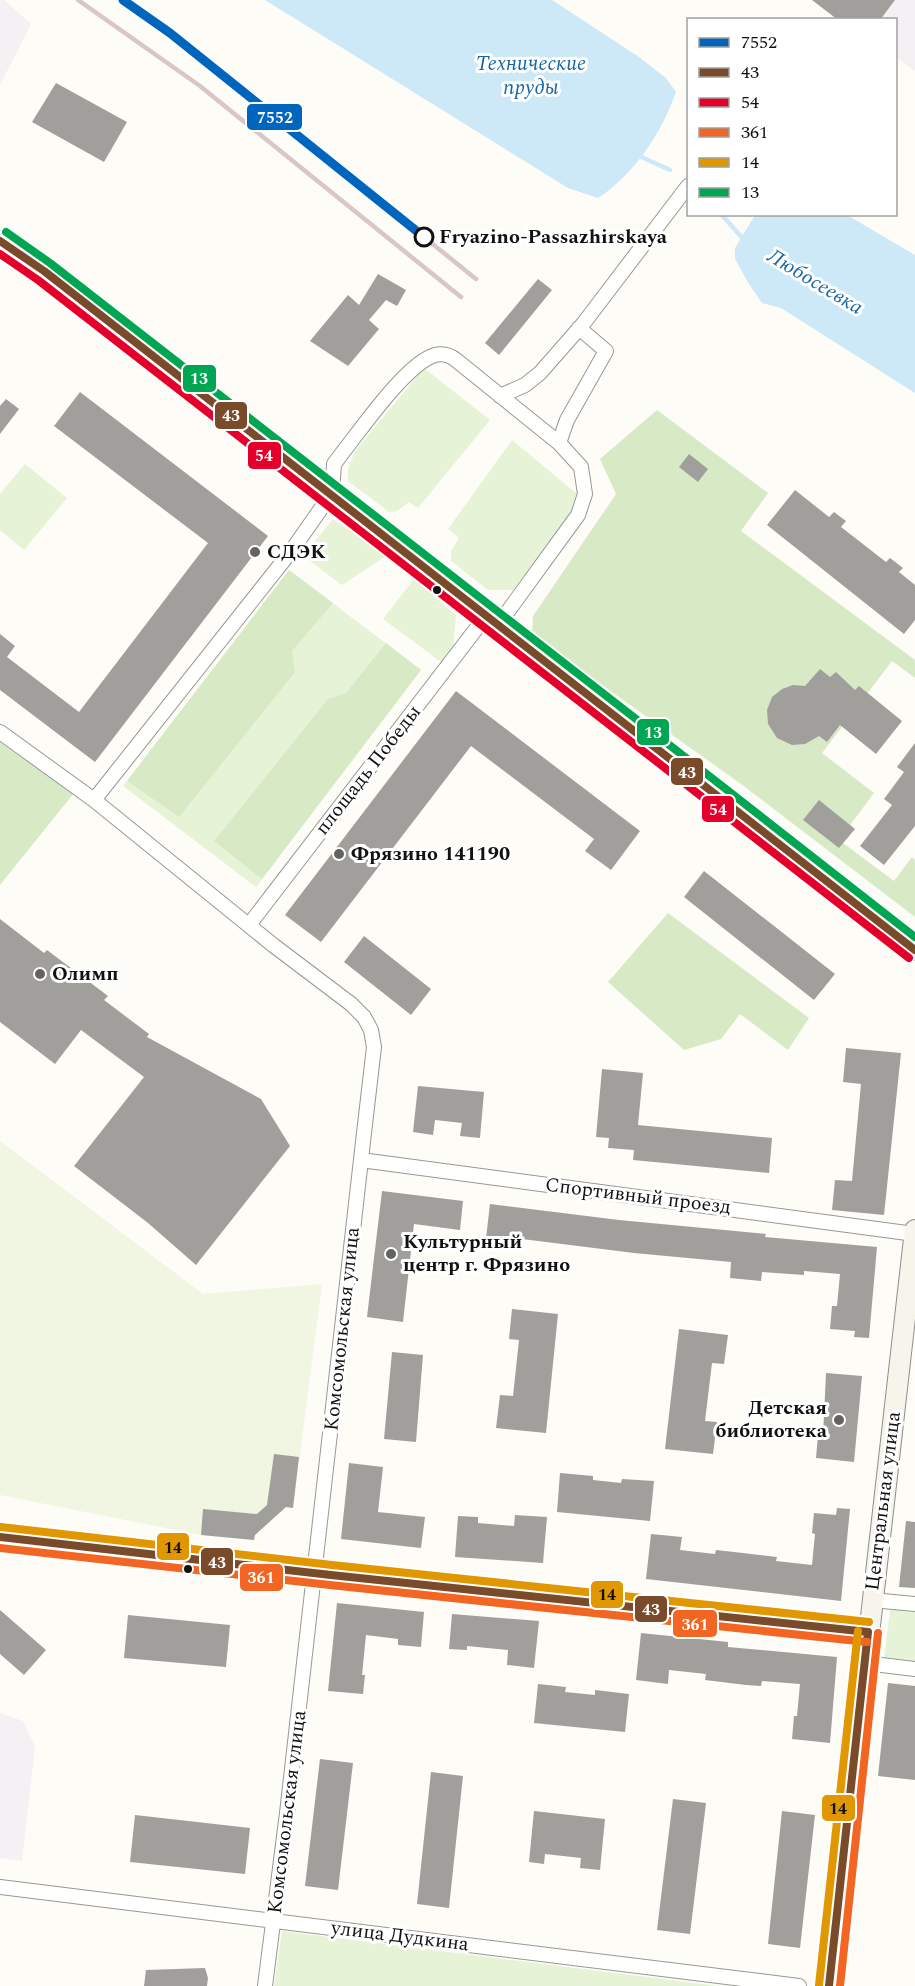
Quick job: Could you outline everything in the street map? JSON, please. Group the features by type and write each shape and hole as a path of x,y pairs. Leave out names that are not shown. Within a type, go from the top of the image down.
{"street":[{"path":"500,396 525,385 540,373 579,328 687,187"},
{"path":"0,242 45,271 332,493 492,621 915,950"},
{"path":"559,443 567,420 606,351 579,328"},
{"name":"площадь Победы","path":"249,925 578,515 585,494 581,467 559,443 451,356 443,354 424,359 369,418 334,464 332,493"},
{"path":"94,800 292,550 332,493"},
{"name":"Комсомольская улица","path":"0,732 94,800 351,1004 368,1024 374,1047 265,1986"},
{"name":"Спортивный проезд","path":"361,1160 915,1232"},
{"name":"Центральная улица","path":"829,1986 915,1232"},
{"path":"0,1537 868,1632"},
{"path":"872,1599 915,1604"},
{"path":"865,1663 915,1669"},
{"name":"улица Дудкина","path":"0,1887 799,1986"}],"shaded area":[{"path":"0,0 4,0 31,24 0,85"},
{"path":"812,0 915,0 915,71 897,58 897,18 837,18"},
{"path":"0,1713 23,1721 35,1746 22,1861 0,1858"}],"green space":[{"path":"424,368 490,420 418,508 409,502 397,511 389,512 348,481 348,469 355,451"},
{"path":"657,410 768,493 741,531 915,660 915,678 892,661 822,753 874,793 839,840 894,881 912,857 915,860 915,917 741,784 532,635 533,616 616,494 600,459"},
{"path":"512,440 577,494 570,517 513,590 488,590 451,561 451,551 459,538 448,529"},
{"path":"25,464 67,498 24,550 0,530 0,494"},
{"path":"333,519 386,556 342,585 303,556"},
{"path":"289,570 421,670 256,887 123,786"},
{"path":"289,570 333,603 292,651 295,672 179,817 127,781"},
{"path":"414,579 456,615 453,651 441,662 383,619"},
{"path":"386,643 421,670 262,879 214,841 328,699 346,693"},
{"path":"0,740 78,788 0,885"},
{"path":"668,913 809,1018 788,1050 740,1014 721,1039 684,1050 608,982"},
{"path":"0,1141 203,1294 322,1284 293,1508 285,1507 255,1535 254,1540 201,1535 0,1495"},
{"path":"890,1609 915,1612 915,1663 884,1660"},
{"path":"282,1931 719,1986 274,1986"}],"water":[{"name":"Технические пруды","path":"265,0 552,0 639,57 666,78 676,92 655,137 635,165 598,198 568,188"},
{"path":"754,216 849,216 915,255 915,393 781,308 762,303 735,259 735,248"}],"building":[{"path":"812,0 895,0 882,18 835,18"},
{"path":"56,83 127,122 104,162 32,122"},
{"path":"378,274 406,290 397,306 386,300 369,320 379,329 348,366 310,341 348,295 359,305"},
{"path":"538,279 552,290 499,355 485,343"},
{"path":"80,392 268,536 95,762 0,690 0,634 15,646 7,657 79,712 208,543 54,426"},
{"path":"6,399 19,409 0,434 0,406"},
{"path":"689,454 708,469 698,482 679,467"},
{"path":"795,490 829,517 834,512 846,521 841,527 886,562 890,558 903,568 899,572 915,585 915,620 904,634 767,525"},
{"path":"820,669 830,677 836,672 855,690 859,686 902,721 876,754 840,725 827,742 819,736 805,744 792,745 777,738 768,724 767,710 772,697 782,689 793,685 805,686"},
{"path":"456,691 640,831 611,870 585,851 594,839 471,746 321,942 285,915"},
{"path":"915,743 915,826 884,865 860,846 892,805 884,799 904,772 897,767"},
{"path":"819,800 855,829 839,848 803,820"},
{"path":"704,871 835,974 814,1000 684,897"},
{"path":"0,919 44,953 47,950 108,996 104,1000 149,1034 147,1037 261,1099 290,1146 196,1265 148,1223 74,1166 144,1077 81,1030 55,1064 0,1022"},
{"path":"364,936 431,989 411,1015 344,962"},
{"path":"846,1048 901,1053 884,1215 832,1210 835,1180 852,1181 861,1084 843,1082"},
{"path":"602,1069 643,1073 638,1125 772,1138 769,1173 633,1160 634,1150 608,1148 609,1138 596,1137"},
{"path":"418,1086 484,1092 480,1138 460,1136 462,1123 435,1120 433,1135 413,1132"},
{"path":"382,1191 463,1201 460,1230 414,1224 403,1322 367,1317"},
{"path":"490,1204 619,1220 766,1234 765,1237 877,1247 869,1338 854,1337 855,1331 830,1329 832,1306 837,1306 840,1274 804,1271 804,1275 762,1272 761,1281 730,1278 731,1262 514,1238 513,1250 485,1247"},
{"path":"512,1309 558,1314 546,1433 496,1428 500,1395 513,1396 519,1340 509,1339"},
{"path":"679,1329 728,1335 724,1364 712,1363 705,1421 717,1422 713,1454 665,1449"},
{"path":"392,1352 423,1355 416,1442 384,1439"},
{"path":"826,1373 862,1376 854,1462 816,1458 818,1435 823,1436"},
{"path":"274,1454 299,1457 293,1508 286,1507 255,1535 254,1540 201,1535 203,1509 257,1514 267,1505"},
{"path":"349,1463 383,1467 378,1512 425,1517 421,1548 341,1539"},
{"path":"560,1473 593,1476 593,1480 621,1483 622,1479 654,1481 650,1521 557,1512"},
{"path":"837,1508 850,1509 841,1601 646,1579 651,1534 682,1537 680,1550 715,1554 716,1550 734,1552 777,1557 776,1561 812,1565 815,1534 812,1533 814,1513 836,1515"},
{"path":"515,1515 547,1517 543,1563 455,1557 458,1516 478,1517 478,1523 514,1526"},
{"path":"906,1521 915,1522 915,1588 899,1587"},
{"path":"337,1603 424,1612 421,1647 398,1645 398,1639 366,1635 362,1675 365,1675 363,1694 328,1691"},
{"path":"0,1610 46,1650 24,1675 0,1654"},
{"path":"452,1614 539,1621 534,1668 507,1665 508,1650 467,1646 467,1650 449,1649"},
{"path":"128,1615 230,1625 226,1667 124,1658"},
{"path":"641,1633 728,1642 728,1647 837,1657 830,1743 792,1739 800,1684 762,1681 761,1686 746,1685 705,1680 706,1674 669,1670 668,1684 636,1680"},
{"path":"888,1683 915,1686 915,1780 878,1776"},
{"path":"538,1684 566,1687 565,1692 595,1695 595,1690 629,1694 625,1732 534,1723"},
{"path":"320,1759 353,1763 338,1890 305,1886"},
{"path":"431,1772 463,1776 449,1908 417,1904"},
{"path":"673,1799 706,1803 690,1934 657,1930"},
{"path":"534,1811 605,1819 600,1870 580,1868 581,1858 545,1854 544,1864 529,1862"},
{"path":"782,1811 815,1815 800,1948 768,1944"},
{"path":"135,1815 250,1828 245,1874 130,1862"},
{"path":"205,1968 208,1978 207,1986 144,1986 146,1970"}],"waterway":[{"name":"Любосеевка","path":"637,155 670,170"},
{"name":"Любосеевка","path":"723,216 745,241"}],"railway":[{"path":"78,0 200,86 461,297"},
{"path":"424,237 476,279"}],"transit line":[{"name":"7552","path":"123,0 170,33 424,237"},
{"name":"13","path":"6,232 50,263 267,431 915,937"},
{"name":"43","path":"0,241 44,271 915,950"},
{"name":"54","path":"0,254 38,280 147,364 909,958"},
{"name":"14","path":"1,1527 869,1622"},
{"name":"43","path":"0,1537 868,1632"},
{"name":"361","path":"0,1548 867,1642"},
{"name":"14","path":"819,1985 858,1631"},
{"name":"43","path":"829,1986 868,1632"},
{"name":"361","path":"840,1986 878,1633"}],"place":[{"name":"Fryazino-Passazhirskaya","path":"424,237"},
{"name":"СДЭК","path":"255,552"},
{"name":"Фрязино 141190","path":"339,854"},
{"name":"Олимп","path":"40,974"},
{"name":"Культурный центр г. Фрязино","path":"391,1254"},
{"name":"Детская библиотека","path":"839,1420"}]}
